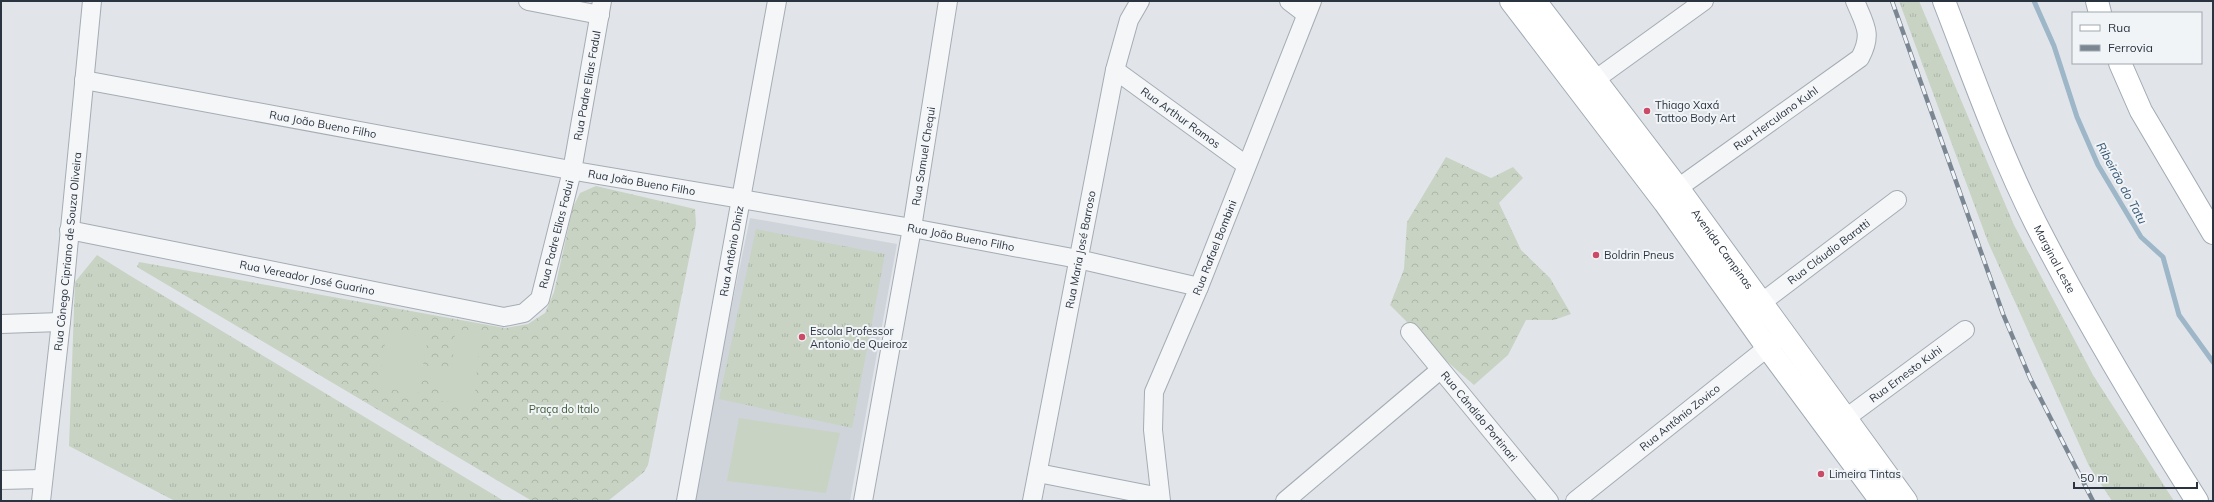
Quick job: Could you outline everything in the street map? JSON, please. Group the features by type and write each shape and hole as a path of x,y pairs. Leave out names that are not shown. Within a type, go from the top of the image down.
{"main road":[{"name":"Avenida Campinas","path":"1511,1 1665,203 1767,347 1881,501"},
{"name":"Avenida Campinas","path":"1535,1 1678,188 1906,501"},
{"name":"Marginal Leste","path":"1944,1 1990,121 2035,223 2094,333 2197,501"},
{"path":"2097,1 2100,12"},
{"path":"2120,64 2141,111 2213,233"}],"street":[{"name":"Rua Cônego Cipriano de Souza Oliveira","path":"41,501 42,479 61,322 92,1"},
{"path":"528,1 601,8"},
{"name":"Rua Antônio Diniz","path":"686,501 777,1"},
{"name":"Rua Maria José Barroso","path":"1032,501 1115,70 1129,20 1140,1"},
{"path":"1289,1 1309,8"},
{"path":"1596,80 1704,1"},
{"name":"Rua Herculano Kuhl","path":"1678,188 1860,58 1867,44 1866,29 1855,1"},
{"name":"Rua Samuel Chequi","path":"864,501 912,228 945,3"},
{"name":"Rua Padre Elias Fadul","path":"572,171 601,8"},
{"name":"Rua Rafael Bombini","path":"1160,499 1152,430 1154,392 1199,287 1309,8"},
{"name":"Rua Arthur Ramos","path":"1115,70 1246,165"},
{"name":"Rua João Bueno Filho","path":"84,80 572,171 912,228 1078,259 1199,287"},
{"name":"Rua Padre Elias Fadui","path":"540,299 572,171"},
{"name":"Rua Cláudio Baratti","path":"1762,303 1896,200"},
{"name":"Rua Vereador José Guarino","path":"69,230 504,317 524,313 540,299"},
{"path":"1,324 61,322"},
{"name":"Rua Ernesto Kuhi","path":"1846,418 1966,330"},
{"name":"Rua Cândido Portinari","path":"1410,332 1549,501"},
{"name":"Rua Antônio Zovico","path":"1575,501 1784,334"},
{"path":"1285,501 1440,370"},
{"path":"1038,473 1160,499"},
{"path":"1,480 42,479"}],"shaded area":[{"name":"Escola Professor Antonio de Queiroz","path":"750,218 897,244 850,501 691,501"}],"green space":[{"path":"1899,1 1919,1 2014,225 2093,375 2174,501 2112,501 2089,466 1988,242"},
{"path":"1446,157 1491,178 1513,167 1523,178 1499,203 1521,250 1550,278 1571,314 1554,320 1526,320 1508,355 1474,385 1443,358 1390,305 1404,269 1407,222"},
{"name":"Praça do Italo","path":"596,186 695,209 696,224 648,465 644,472 608,501 532,501 137,267 139,262 505,328 528,324 545,313 554,292 573,207 580,193"},
{"path":"756,229 885,254 852,428 719,399"},
{"path":"97,255 504,501 175,501 69,446 75,282"},
{"path":"387,331 428,337 418,394 378,387"},
{"path":"455,332 480,335 474,404 439,401 441,382 429,381 430,368 452,370"},
{"path":"739,418 840,433 826,493 727,481"}],"waterway":[{"name":"Ribeirão do Tatu","path":"2034,1 2054,46 2077,117 2098,165 2141,237 2163,257 2179,315 2213,362"}],"railway":[{"path":"1892,1 2003,314 2030,378 2093,501"}],"place":[{"name":"Thiago Xaxá Tattoo Body Art","path":"1647,111"},
{"name":"Boldrin Pneus","path":"1596,255"},
{"name":"Escola Professor Antonio de Queiroz","path":"802,337"},
{"name":"Limeira Tintas","path":"1821,474"}]}
